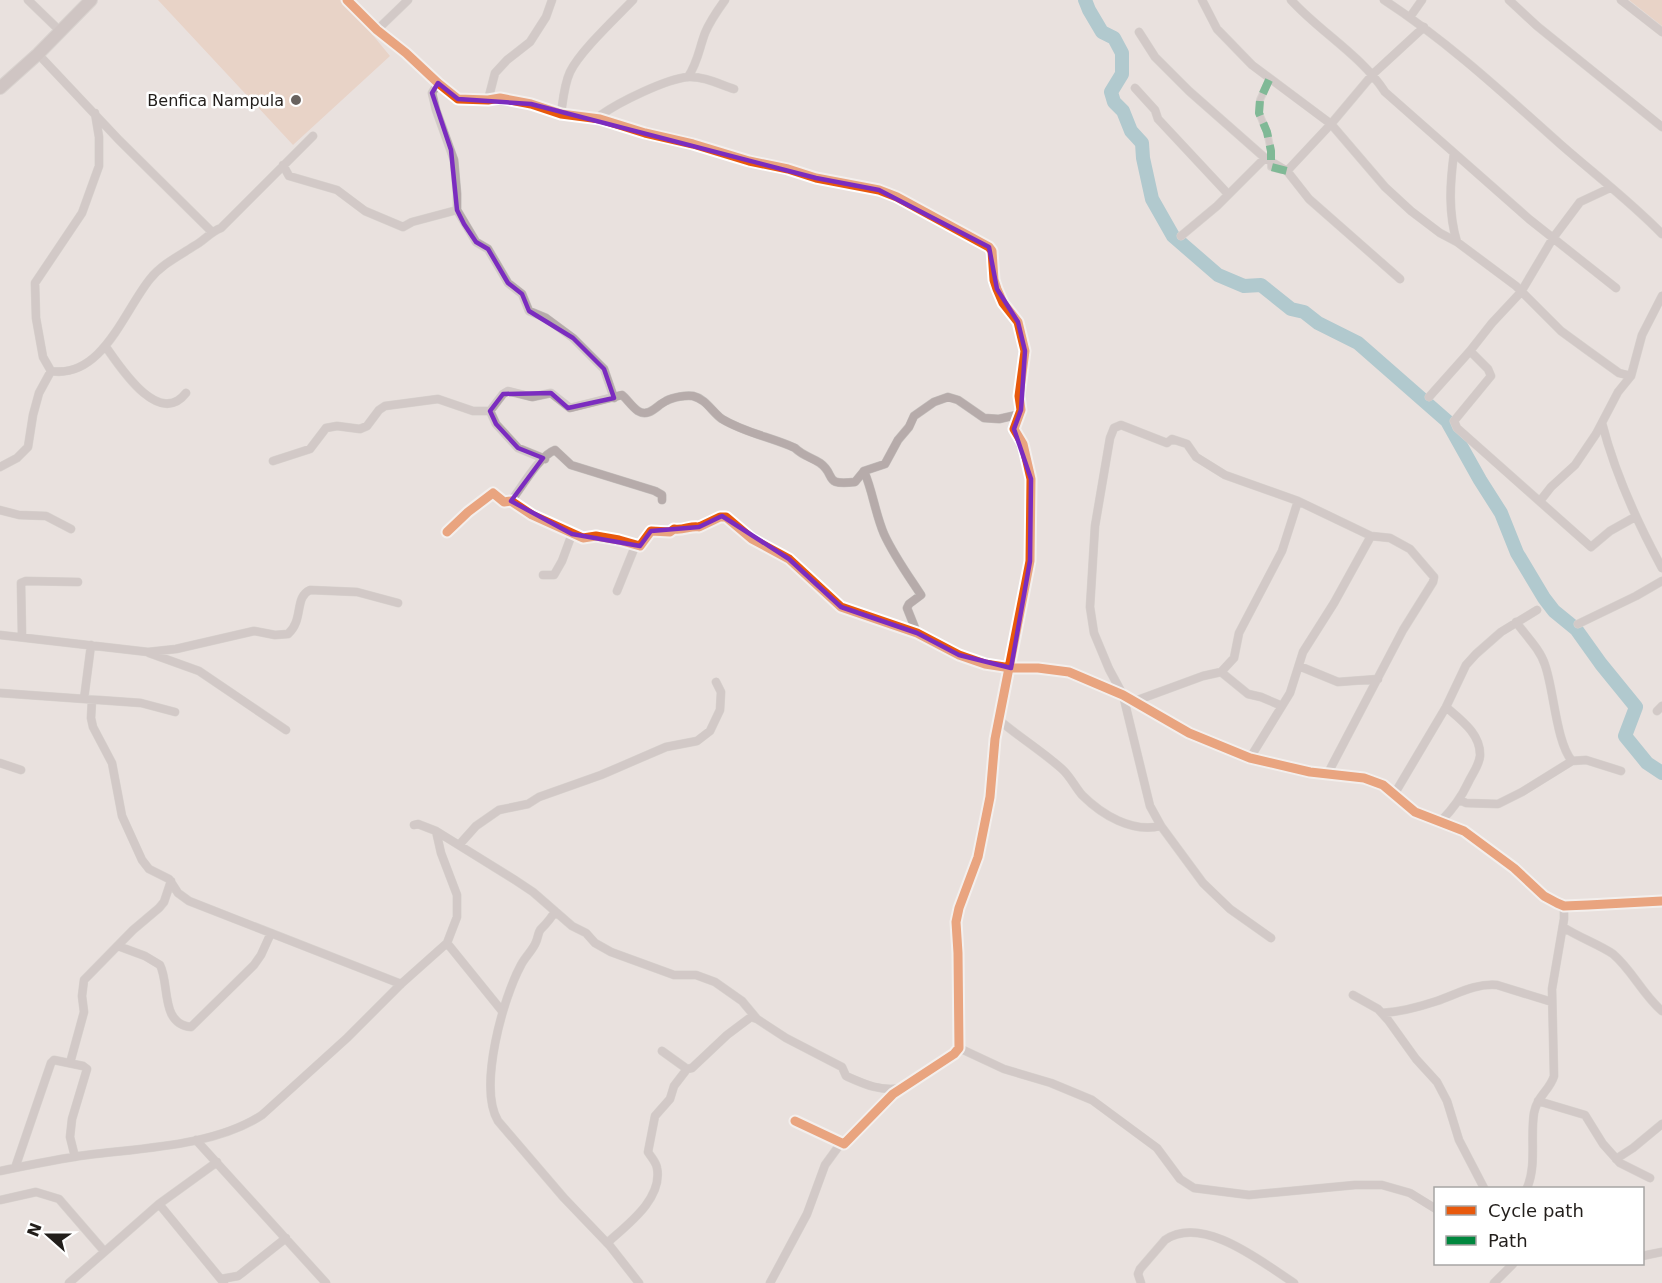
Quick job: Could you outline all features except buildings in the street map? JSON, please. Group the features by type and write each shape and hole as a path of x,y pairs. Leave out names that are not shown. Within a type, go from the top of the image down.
{"main road":[{"path":"0,88 38,54 91,0"}],"street":[{"path":"28,0 60,31"},
{"path":"347,0 377,30 458,99 500,98 531,104 561,114 600,119 816,178 879,190 897,197 989,247 992,251 997,289 1003,303 1018,322 1025,351 1019,396 1021,414 1014,429 1023,444 1031,478 1030,561 1011,668 999,720 992,762 990,796 978,857 956,922 959,968 959,1048 954,1054 893,1094 846,1143 841,1143 795,1121"},
{"path":"377,30 408,0"},
{"path":"488,100 495,73 530,42 546,17 552,0"},
{"path":"561,114 565,84 570,71 578,59 633,0"},
{"path":"688,77 700,55 706,31 725,0"},
{"path":"1202,0 1217,29 1252,65 1269,80 1331,124 1385,187 1411,211 1457,242 1521,292 1561,331 1619,373 1631,376"},
{"path":"1291,0 1308,19 1373,74 1385,92 1553,238 1616,288"},
{"path":"1384,0 1410,16 1491,82 1610,188 1634,206 1662,234"},
{"path":"1410,16 1422,0"},
{"path":"1509,0 1537,26 1662,126"},
{"path":"1621,0 1662,32"},
{"path":"1287,171 1373,74 1424,27"},
{"path":"1139,32 1155,57 1221,120 1265,158 1287,171 1309,200 1400,279"},
{"path":"38,54 212,232"},
{"path":"600,119 601,115 624,101 688,77 707,80 734,89"},
{"path":"1269,80 1260,100 1258,113 1267,132 1271,151 1271,167 1287,171"},
{"path":"438,83 432,93 435,110 454,160 457,210 476,242 488,249 508,283 522,294 529,311 546,318 573,338 604,369 614,398"},
{"path":"1135,88 1155,110 1158,118 1228,194"},
{"path":"95,113 99,137 99,166 82,213 35,283 36,318 43,357 51,371 62,373 91,360 106,347 152,277 183,251 221,228 313,136"},
{"path":"1454,153 1450,182 1451,211 1457,242"},
{"path":"1181,236 1217,206 1265,158"},
{"path":"283,165 289,176 337,190 365,211 403,227 412,222 457,210"},
{"path":"1429,397 1521,292 1553,238 1580,202 1610,188"},
{"path":"1540,501 1551,487 1575,465 1602,423 1618,392 1631,376 1642,335 1662,296"},
{"path":"106,347 128,377 147,396 171,405 186,393"},
{"path":"1470,351 1488,369 1491,376 1454,423 1531,496 1540,501 1591,547 1611,531 1635,517"},
{"path":"0,467 17,458 28,447 39,393 51,371"},
{"path":"273,461 310,448 326,428 337,426 360,429 367,426 385,406 438,399 479,412 490,411 503,394 511,391 532,397 551,393 570,408 622,395 638,411 644,413 650,412 667,400 694,396 720,417 733,424 789,446 802,456 823,465 831,479 841,484 855,482 864,471 885,464 914,416 934,402 948,398 958,400 984,418 999,419 1021,414"},
{"path":"490,411 496,424 518,448 545,459"},
{"path":"1602,423 1609,451 1635,517 1662,568"},
{"path":"1271,938 1230,909 1203,883 1161,826 1150,806 1123,695 1094,633 1090,607 1095,526 1110,438 1114,428 1120,425 1167,443 1172,439 1187,444 1196,457 1225,475 1298,501 1371,536 1390,538 1410,549 1434,577 1403,630 1328,773"},
{"path":"511,501 527,477 549,453 555,450 571,465 655,491 662,495 662,500"},
{"path":"864,471 872,490 875,511 888,542 921,595 907,608 917,633"},
{"path":"447,532 490,494 495,494 504,502 511,501 532,515 583,538 596,536 642,545 651,531 670,532 674,529 699,527 720,517 726,517 752,539 789,559 841,607 917,633 959,655 985,664 1069,672 1135,701 1189,734 1250,758 1310,772 1364,778 1383,785 1415,812 1464,831 1514,868 1544,896 1564,906 1662,901"},
{"path":"1135,701 1203,676 1221,672 1234,658 1239,633 1282,550 1298,501"},
{"path":"0,510 19,515 46,516 71,529"},
{"path":"543,575 554,575 558,570 572,534"},
{"path":"1250,758 1290,693 1303,652 1334,603 1371,536"},
{"path":"617,591 636,544"},
{"path":"22,636 21,583 26,580 78,582"},
{"path":"1578,624 1662,581"},
{"path":"0,635 148,652 176,649 254,631 275,635 288,634 298,621 302,598 310,590 357,592 398,603"},
{"path":"1395,794 1446,707 1466,665 1476,654 1516,622 1537,610"},
{"path":"1516,622 1545,663 1560,733 1572,761"},
{"path":"91,645 88,699 93,727 115,769 122,816 145,865 171,881 178,893 189,901 401,984"},
{"path":"148,652 199,671 286,729"},
{"path":"1299,666 1338,682 1378,679"},
{"path":"1221,672 1248,694 1262,697 1282,706"},
{"path":"459,845 476,826 499,810 528,804 539,797 601,775 666,747 697,741 710,731 720,710 721,692 716,682"},
{"path":"0,693 141,703 175,712"},
{"path":"1441,821 1460,800 1480,756 1473,733 1463,720 1446,707"},
{"path":"999,720 1062,769 1082,794 1102,811 1135,827 1144,829 1161,826"},
{"path":"1460,800 1466,803 1498,804 1572,761 1586,760 1621,771"},
{"path":"0,763 21,770"},
{"path":"414,825 418,824 436,831 533,892 572,926 586,933 595,943 611,952 674,975 696,975 715,982 742,1001 757,1019"},
{"path":"0,1171 75,1157 196,1140 229,1132 262,1116 447,943 457,917 457,895 441,853 436,831"},
{"path":"70,1063 84,1012 82,996 84,980 151,913 159,908 164,902 171,881"},
{"path":"1527,1187 1531,1177 1534,1113 1538,1101 1554,1076 1553,982 1563,927 1564,906"},
{"path":"555,911 548,924 540,930 536,942 521,964 502,1011 490,1084 490,1099 494,1114 639,1283"},
{"path":"1563,927 1615,956 1662,1011"},
{"path":"118,946 160,964 166,981 171,1013 182,1025 191,1027 254,965 271,933"},
{"path":"447,943 502,1011"},
{"path":"1382,1013 1412,1009 1476,986 1489,984 1552,1002"},
{"path":"1353,995 1382,1013 1443,1092 1460,1140 1484,1187"},
{"path":"607,1243 640,1212 650,1199 657,1182 657,1167 648,1152 655,1116 670,1099 674,1086 687,1069 692,1068 727,1035 752,1017 786,1038 842,1067 846,1076 884,1089 907,1086"},
{"path":"959,1048 1004,1070 1026,1075 1092,1100 1151,1143 1162,1153 1180,1179 1194,1188 1249,1196 1356,1185 1382,1185 1416,1196 1434,1208"},
{"path":"662,1051 687,1069"},
{"path":"15,1168 51,1063 56,1060 87,1069 72,1119 70,1137 75,1157"},
{"path":"1538,1101 1585,1115 1603,1144 1616,1159 1628,1169 1650,1178"},
{"path":"1616,1159 1662,1124"},
{"path":"196,1140 326,1283"},
{"path":"770,1283 807,1214 825,1166 841,1143"},
{"path":"69,1283 159,1204 217,1162"},
{"path":"0,1200 36,1192 59,1200 104,1251"},
{"path":"159,1204 222,1281 242,1273 286,1238"},
{"path":"1141,1283 1138,1274 1140,1269 1165,1240 1170,1236 1188,1233 1216,1237 1236,1246 1294,1283"},
{"path":"1644,1256 1662,1252"},
{"path":"1494,1283 1511,1265"}],"highlighted area":[{"path":"438,83 458,99 531,104 816,178 879,190 989,247 997,289 1018,322 1025,351 1021,410 1014,429 1031,479 1030,561 1011,668 959,655 917,633 841,607 789,559 722,516 699,527 651,531 640,546 572,534 511,501 543,458 518,448 496,424 490,411 503,394 551,393 568,408 614,398 604,369 573,338 529,311 522,294 508,283 488,249 476,242 464,224 457,210 451,150 432,93"}],"shaded area":[{"name":"Benfica Nampula","path":"158,0 344,0 390,56 293,145"},
{"path":"1629,0 1662,0 1662,26"}],"waterway":[{"path":"1085,0 1102,32 1114,38 1122,53 1122,74 1111,92 1114,102 1123,111 1131,131 1142,143 1152,199 1173,236 1218,275 1244,286 1261,285 1291,309 1304,312 1318,323 1358,343 1447,421 1501,513 1517,553 1544,598 1554,611 1576,629 1636,707 1625,736 1647,763 1662,773"}],"marked path":[{"path":"1269,80 1260,100 1259,113 1267,132 1271,151 1271,167 1287,171"}],"cycle path":[{"path":"347,0 377,30 458,99 500,98 531,104 561,114 600,119 816,178 879,190 897,197 989,247 992,251 994,280 1003,303 1018,322 1025,351 1019,396 1021,410 1014,429 1023,444 1031,479 1030,561 995,739 990,797 978,857 956,922 959,1048 954,1054 893,1094 844,1144 795,1121"},
{"path":"447,532 493,493 504,502 511,501 532,515 583,538 596,536 640,546 651,531 670,532 674,529 699,527 720,517 726,517 752,539 789,559 841,607 917,633 959,655 985,664 1069,672 1123,695 1189,733 1250,758 1310,772 1364,778 1383,785 1415,812 1464,831 1514,868 1544,896 1564,906 1662,901"}],"place":[{"name":"Benfica Nampula","path":"296,100"}]}
